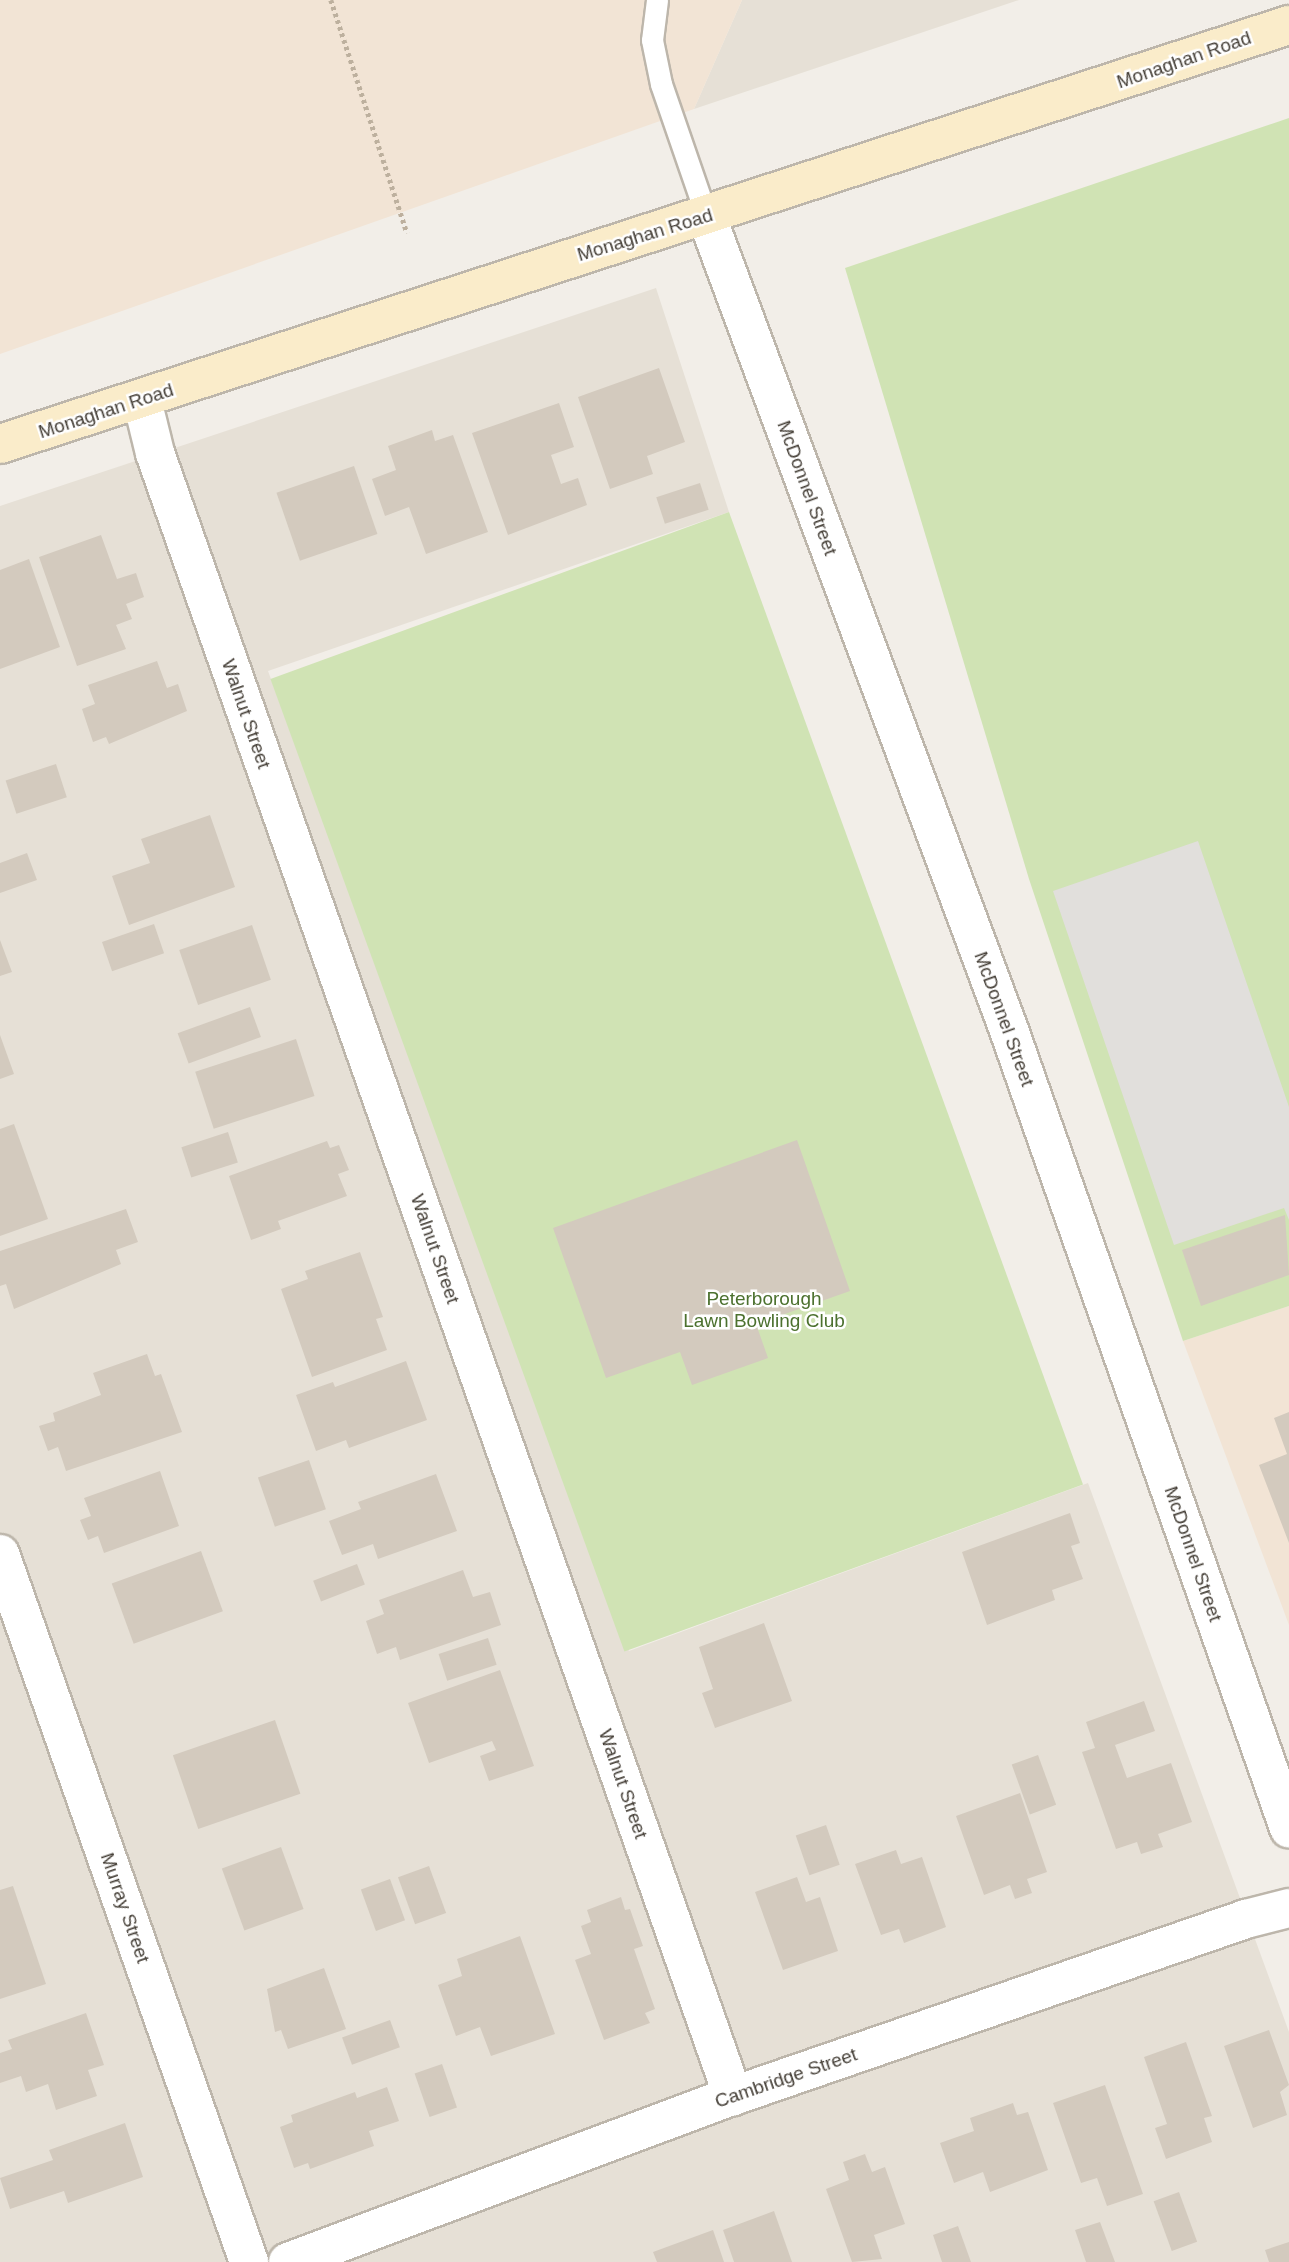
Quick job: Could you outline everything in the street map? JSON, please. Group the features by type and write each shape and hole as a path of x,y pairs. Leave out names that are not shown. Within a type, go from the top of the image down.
{"main road":[{"name":"Monaghan Road","path":"0,444 1289,25"}],"street":[{"name":"McDonnel Street","path":"706,215 1006,1021 1289,1828"},
{"name":"Walnut Street","path":"142,400 159,466 733,2096"},
{"name":"Murray Street","path":"0,1554 249,2262"},
{"name":"Cambridge Street","path":"288,2262 733,2096 1245,1919 1289,1908"}],"lane":[{"path":"657,0 652,40 662,84 706,215"}],"path":[{"path":"331,0 407,233"}],"shaded area":[{"path":"0,0 742,0 694,109 0,354"},
{"path":"742,0 1019,0 694,109"},
{"path":"656,288 729,512 268,671 629,1651 1088,1483 1289,2032 1289,2262 0,2262 0,506"},
{"path":"1198,841 1289,1107 1289,1220 1284,1208 1174,1245 1053,891"},
{"path":"1289,1306 1289,1625 1183,1341"}],"green space":[{"path":"1289,118 1289,1306 1183,1341 1029,879 845,268"},
{"name":"Peterborough Lawn Bowling Club","path":"729,512 1083,1485 624,1651 270,679"}],"building":[{"path":"659,368 685,442 647,456 653,474 610,489 578,397"},
{"path":"559,403 574,447 551,455 561,484 578,478 587,505 508,535 472,433"},
{"path":"432,430 435,441 453,435 488,532 426,554 409,507 385,516 372,479 396,470 388,446"},
{"path":"354,466 377,534 300,561 276,493"},
{"path":"700,483 709,510 665,524 656,497"},
{"path":"101,535 117,579 136,573 144,597 126,604 132,619 116,625 126,649 77,666 39,557"},
{"path":"29,559 60,647 0,669 0,570"},
{"path":"157,661 167,688 178,684 187,711 109,744 106,737 93,742 82,709 95,704 88,685"},
{"path":"56,764 67,797 16,814 6,780"},
{"path":"210,815 235,887 129,925 112,876 150,863 141,839"},
{"path":"27,853 37,880 0,893 0,863"},
{"path":"154,924 164,953 112,971 102,942"},
{"path":"252,925 271,980 198,1005 179,950"},
{"path":"0,940 12,972 0,976"},
{"path":"250,1007 261,1037 189,1063 178,1033"},
{"path":"0,1035 14,1074 0,1079"},
{"path":"296,1039 315,1096 214,1129 195,1072"},
{"path":"14,1124 48,1219 0,1236 0,1129"},
{"path":"228,1132 238,1162 191,1178 181,1147"},
{"path":"797,1140 850,1291 756,1324 768,1358 692,1385 680,1352 606,1378 553,1228"},
{"path":"327,1141 330,1148 339,1145 349,1170 338,1174 347,1196 278,1221 281,1229 251,1240 229,1176"},
{"path":"126,1209 138,1242 116,1250 121,1264 14,1309 6,1284 0,1286 0,1251"},
{"path":"1285,1215 1289,1275 1201,1306 1182,1250"},
{"path":"360,1252 383,1317 376,1319 387,1350 312,1377 281,1289 308,1279 305,1271"},
{"path":"147,1354 155,1376 161,1374 182,1432 66,1471 58,1447 48,1451 39,1426 55,1421 53,1413 101,1395 93,1373"},
{"path":"406,1361 427,1420 349,1448 346,1440 316,1451 296,1395 333,1382 335,1387"},
{"path":"1289,1412 1289,1543 1259,1465 1287,1454 1274,1418"},
{"path":"309,1460 326,1509 275,1527 258,1478"},
{"path":"160,1471 179,1526 104,1553 98,1536 88,1540 80,1520 91,1516 84,1498"},
{"path":"436,1474 457,1531 378,1559 373,1544 342,1555 329,1521 361,1509 358,1502"},
{"path":"1070,1513 1080,1543 1071,1546 1083,1579 1052,1590 1055,1600 987,1625 962,1552"},
{"path":"201,1551 223,1611 134,1644 112,1583"},
{"path":"357,1564 365,1585 321,1601 313,1581"},
{"path":"463,1570 473,1597 490,1592 501,1625 400,1660 396,1647 377,1654 366,1621 384,1614 379,1600"},
{"path":"764,1623 792,1701 715,1728 702,1693 713,1689 699,1647"},
{"path":"488,1638 497,1665 447,1681 439,1654"},
{"path":"500,1670 534,1766 489,1781 480,1756 496,1750 492,1741 429,1763 408,1703"},
{"path":"1144,1701 1155,1731 1115,1745 1127,1778 1171,1763 1192,1822 1158,1834 1163,1847 1141,1854 1137,1842 1116,1849 1082,1752 1095,1748 1086,1722"},
{"path":"275,1720 300,1794 198,1829 173,1755"},
{"path":"1038,1755 1056,1805 1030,1814 1012,1765"},
{"path":"1020,1793 1047,1872 1027,1879 1032,1893 1015,1899 1010,1885 984,1895 956,1816"},
{"path":"826,1825 840,1865 809,1875 796,1835"},
{"path":"281,1847 304,1909 244,1931 222,1869"},
{"path":"896,1850 901,1864 922,1857 946,1927 904,1943 899,1929 881,1935 855,1864"},
{"path":"429,1866 446,1913 415,1924 398,1877"},
{"path":"797,1877 806,1902 820,1897 838,1951 783,1970 755,1892"},
{"path":"390,1879 405,1920 376,1931 361,1890"},
{"path":"13,1886 46,1984 0,1999 0,1890"},
{"path":"621,1897 625,1910 630,1909 643,1946 634,1949 655,2009 645,2013 650,2023 604,2040 575,1960 591,1954 581,1926 591,1922 587,1910"},
{"path":"520,1936 555,2034 491,2056 480,2027 456,2036 438,1985 462,1976 457,1959"},
{"path":"324,1968 346,2029 288,2049 281,2030 275,2032 267,1989"},
{"path":"86,2013 104,2065 88,2070 97,2096 56,2110 48,2084 26,2092 21,2076 0,2083 0,2053 12,2049 8,2040"},
{"path":"390,2020 400,2047 352,2065 342,2037"},
{"path":"1269,2030 1289,2085 1280,2092 1287,2115 1253,2128 1224,2046"},
{"path":"1186,2042 1212,2116 1204,2118 1212,2142 1166,2159 1155,2128 1167,2124 1144,2057"},
{"path":"442,2064 457,2107 430,2117 415,2073"},
{"path":"1105,2085 1143,2194 1107,2206 1097,2178 1081,2183 1053,2103"},
{"path":"387,2087 399,2121 369,2131 374,2146 310,2169 308,2163 294,2168 280,2127 293,2122 291,2115 355,2092 357,2098"},
{"path":"1013,2103 1017,2115 1028,2112 1048,2170 990,2192 983,2172 954,2183 940,2143 974,2131 970,2118"},
{"path":"125,2123 143,2177 68,2203 64,2191 10,2209 0,2178 53,2160 49,2150"},
{"path":"865,2154 872,2172 885,2167 905,2224 874,2235 882,2259 852,2262 826,2189 849,2180 843,2162"},
{"path":"1179,2192 1197,2242 1172,2251 1154,2201"},
{"path":"774,2211 792,2262 734,2262 723,2230"},
{"path":"1100,2222 1115,2262 1086,2262 1075,2230"},
{"path":"958,2226 971,2262 942,2262 933,2235"},
{"path":"713,2230 724,2262 657,2262 653,2252"},
{"path":"1289,2242 1289,2262 1269,2262 1265,2250"}]}
